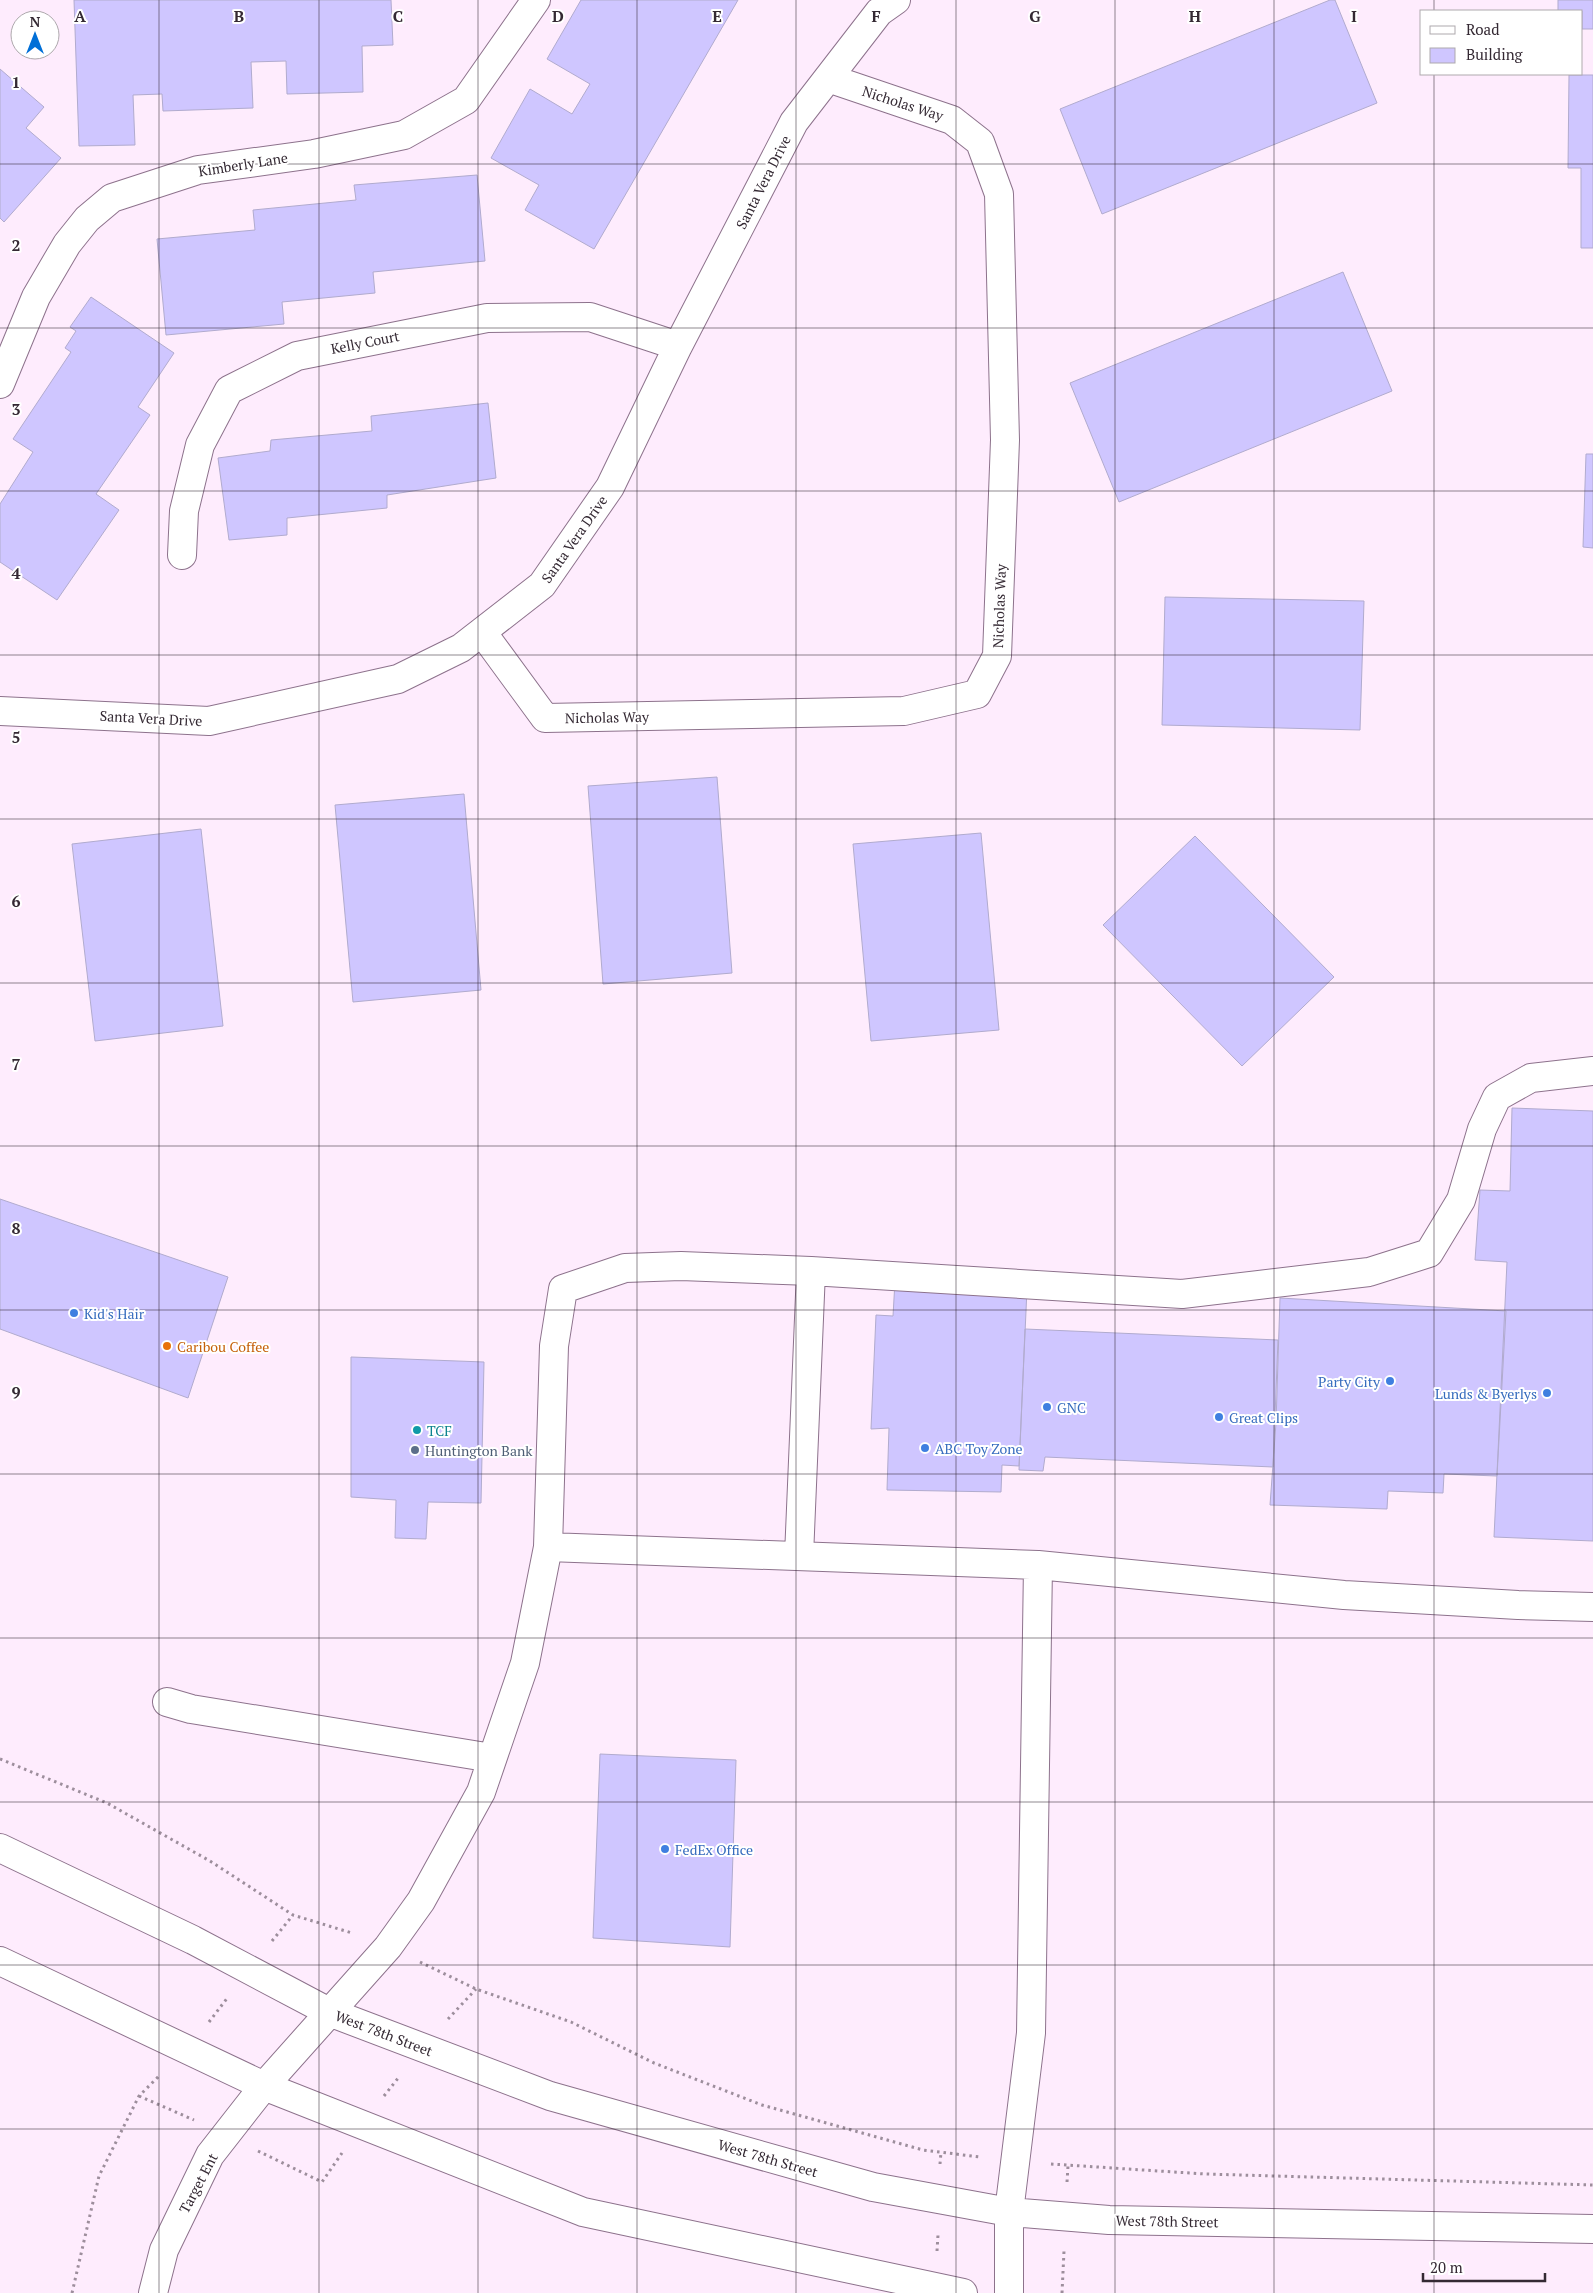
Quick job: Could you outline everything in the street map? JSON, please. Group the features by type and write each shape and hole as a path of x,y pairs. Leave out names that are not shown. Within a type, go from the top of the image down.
{"street":[{"name":"Kimberly Lane","path":"0,384 36,297 67,244 87,219 112,198 198,170 314,154 404,135 466,100 536,0"},
{"name":"Santa Vera Drive","path":"0,711 210,721 398,680 461,648 542,585 604,496 678,346 794,122 879,12 896,0"},
{"name":"Nicholas Way","path":"482,632 545,718 904,711 977,694 997,656 1005,440 998,194 980,142 952,120 828,78"},
{"name":"Kelly Court","path":"182,555 184,511 200,445 229,390 297,356 488,318 590,317 678,346"},
{"path":"799,1556 811,1271 1182,1294 1369,1272 1430,1253 1461,1200 1482,1129 1497,1097 1531,1078 1593,1071"},
{"name":"Target Ent","path":"153,2293 164,2250 210,2155 264,2086 388,1947 421,1901 476,1801 525,1663 548,1547 554,1346 563,1289 626,1268 681,1266 811,1271"},
{"path":"548,1547 1038,1565 1344,1595 1518,1605 1593,1607"},
{"path":"1009,2293 1009,2212 1031,2033 1038,1565"},
{"path":"167,1702 191,1709 492,1758"},
{"name":"West 78th Street","path":"0,1848 193,1940 329,2012 550,2096 872,2187 1009,2212 1108,2220 1593,2229"},
{"path":"0,1961 264,2086 582,2212 963,2293"}],"path":[{"path":"0,1759 107,1803 210,1861 294,1914 388,1947 476,1989 571,2022 654,2063 762,2104 923,2150 1015,2162 1205,2174 1593,2185"},
{"path":"72,2293 99,2176 140,2096 187,2049 294,1914"}],"building":[{"path":"74,0 391,0 393,45 362,46 363,92 287,94 286,61 251,62 253,108 163,111 162,94 133,95 135,145 79,146"},
{"path":"581,0 738,0 594,249 525,210 539,185 491,158 530,89 572,114 590,84 547,59"},
{"path":"1330,0 1335,0 1377,103 1102,214 1060,109"},
{"path":"1558,0 1593,0 1593,29 1583,29 1583,10 1558,10"},
{"path":"0,69 44,107 26,128 61,158 4,222 0,218"},
{"path":"1569,75 1593,75 1593,248 1581,248 1581,168 1568,168"},
{"path":"477,175 485,261 373,272 375,293 282,302 284,324 166,335 157,239 255,230 253,210 356,200 354,185"},
{"path":"1343,272 1392,391 1119,502 1070,383"},
{"path":"91,297 174,353 138,407 150,415 96,494 119,510 57,600 0,562 0,504 33,452 13,439 71,352 65,348 76,331 70,327"},
{"path":"488,403 496,478 387,495 387,508 287,518 287,535 229,540 218,458 270,451 271,440 372,431 371,416"},
{"path":"1586,454 1593,454 1593,548 1583,547"},
{"path":"1165,597 1364,601 1360,730 1162,725"},
{"path":"717,777 732,973 603,984 588,786"},
{"path":"464,794 481,990 353,1002 335,805"},
{"path":"201,829 223,1026 95,1041 72,844"},
{"path":"981,833 999,1030 871,1041 853,844"},
{"path":"1195,836 1334,977 1242,1066 1103,925"},
{"name":"Lunds & Byerlys","path":"1512,1108 1593,1111 1593,1541 1494,1537 1507,1262 1475,1260 1480,1190 1510,1191"},
{"path":"0,1199 228,1277 188,1398 0,1329"},
{"path":"895,1281 1027,1289 1019,1466 1002,1465 1001,1492 887,1490 889,1428 871,1429 876,1315 893,1316"},
{"name":"Party City","path":"1280,1298 1506,1311 1497,1476 1444,1474 1443,1493 1388,1491 1387,1509 1270,1505 1276,1423"},
{"path":"1025,1329 1278,1340 1273,1467 1045,1457 1043,1471 1019,1470"},
{"name":"TCF","path":"351,1357 484,1362 481,1503 428,1502 426,1539 395,1538 396,1500 351,1497"},
{"name":"FedEx Office","path":"600,1754 736,1760 730,1947 593,1938"}],"place":[{"name":"Kid's Hair","path":"74,1313"},
{"name":"Caribou Coffee","path":"167,1346"},
{"name":"Party City","path":"1390,1381"},
{"name":"Lunds & Byerlys","path":"1547,1393"},
{"name":"GNC","path":"1047,1407"},
{"name":"Great Clips","path":"1219,1417"},
{"name":"TCF","path":"417,1430"},
{"name":"ABC Toy Zone","path":"925,1448"},
{"name":"Huntington Bank","path":"415,1450"},
{"name":"FedEx Office","path":"665,1849"}]}
